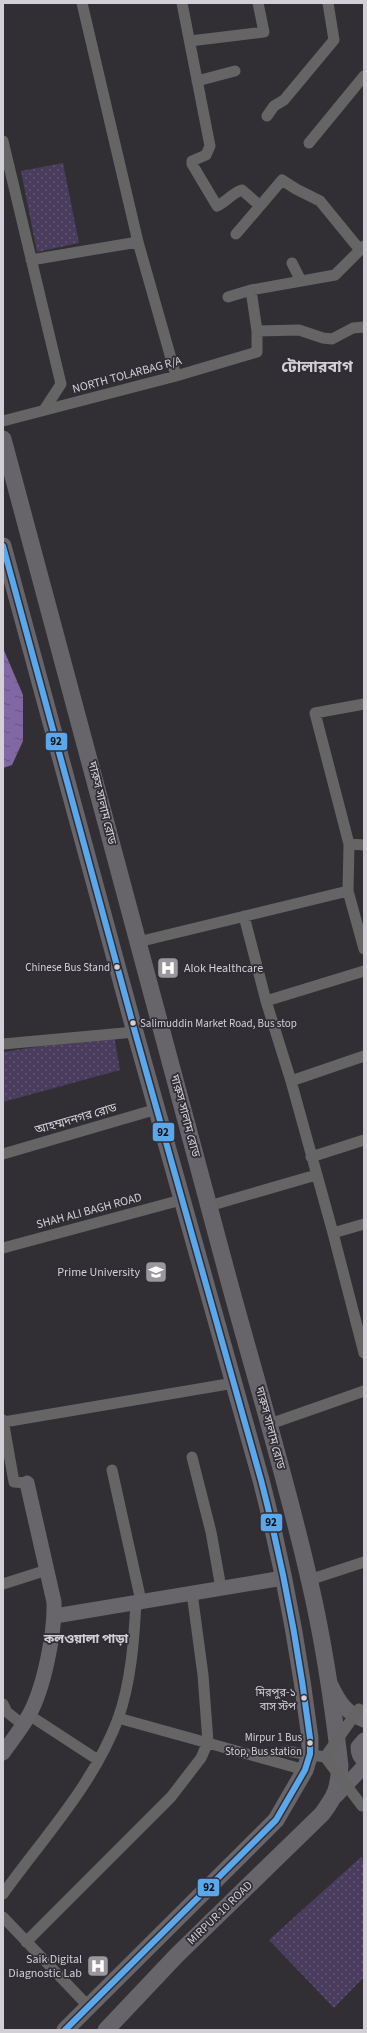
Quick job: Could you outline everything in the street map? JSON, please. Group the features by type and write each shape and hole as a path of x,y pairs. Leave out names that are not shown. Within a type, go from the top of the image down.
{"main road":[{"name":"দারুস সালাম রোড","path":"3,439 88,749 207,1199 270,1424 309,1580 326,1673 340,1766 335,1797"},
{"name":"দারুস সালাম রোড","path":"3,546 183,1206 274,1528 302,1675 310,1738 310,1754 305,1770"},
{"path":"183,1206 207,1199"},
{"name":"MIRPUR 10 ROAD","path":"64,2030 89,2007 276,1820 305,1770"},
{"name":"MIRPUR 10 ROAD","path":"106,2030 177,1955 322,1814 335,1797"}],"street":[{"path":"82,3 138,242 176,376"},
{"path":"182,3 210,146 206,155 192,161 192,166 217,206 224,203 237,192 242,190 260,206"},
{"path":"190,41 264,32 258,3"},
{"path":"267,116 274,106 284,100 334,40 328,3"},
{"path":"197,81 235,71"},
{"path":"309,143 364,76"},
{"path":"3,141 61,384 44,410"},
{"path":"228,297 251,290 335,275 362,248 324,204 282,180 236,234"},
{"path":"31,260 138,242"},
{"path":"292,263 301,281"},
{"path":"251,290 258,331 299,330 323,338 332,339 353,328 364,327"},
{"name":"NORTH TOLARBAG R/A","path":"3,421 176,376 257,352 258,331"},
{"path":"364,704 315,713 349,844 348,891 364,949"},
{"path":"349,844 364,845"},
{"path":"138,942 348,891"},
{"path":"244,916 266,1001 291,1081 316,1175 333,1233 359,1309 364,1353"},
{"path":"266,1001 364,971"},
{"path":"3,1044 135,1032"},
{"path":"291,1081 364,1056"},
{"name":"আহম্মদনগর রোড","path":"3,1154 157,1109"},
{"path":"311,1157 364,1140"},
{"path":"207,1199 316,1175"},
{"name":"SHAH ALI BAGH ROAD","path":"3,1248 183,1206"},
{"path":"333,1233 364,1224"},
{"path":"3,1753 26,1720 45,1670 55,1616 54,1602 27,1483 14,1482 4,1426 234,1383"},
{"path":"270,1424 364,1391"},
{"path":"192,1457 211,1532 221,1588"},
{"path":"3,1894 64,1814 98,1760 118,1718 129,1675 139,1602 112,1470"},
{"path":"309,1580 364,1562"},
{"path":"3,1584 47,1570"},
{"path":"55,1616 283,1578"},
{"path":"26,1942 171,1797 200,1758 208,1742 203,1675 192,1593"},
{"path":"326,1673 341,1704 348,1712 362,1714"},
{"path":"3,1704 7,1712 26,1720 98,1760"},
{"path":"325,1757 362,1714"},
{"path":"118,1718 305,1770"},
{"path":"364,1740 358,1747 358,1752 359,1757 364,1760"},
{"path":"286,1751 325,1757 362,1806"},
{"path":"335,1797 364,1766"},
{"path":"3,1917 89,2007"}],"shaded area":[{"path":"63,163 79,243 37,252 21,171"},
{"path":"114,1035 120,1070 3,1102 3,1052"},
{"path":"361,1857 364,1861 364,1977 334,2008 269,1940"}],"water":[{"path":"3,648 23,695 23,741 12,765 3,768"}],"transit line":[{"name":"92","path":"3,546 135,1032 261,1480 290,1608 310,1738 310,1754 305,1770 276,1820 65,2030"}],"place":[{"name":"Chinese Bus Stand","path":"117,967"},
{"name":"Alok Healthcare","path":"168,968"},
{"name":"Salimuddin Market Road, Bus stop","path":"133,1023"},
{"name":"Prime University","path":"156,1272"},
{"name":"মিরপুর-১ বাস স্টপ","path":"304,1698"},
{"name":"Mirpur 1 Bus Stop, Bus station","path":"310,1743"},
{"name":"Saik Digital Diagnostic Lab","path":"98,1966"}],"district":[{"name":"টোলারবাগ","path":"317,367"},
{"name":"কলওয়ালা পাড়া","path":"86,1639"}]}
